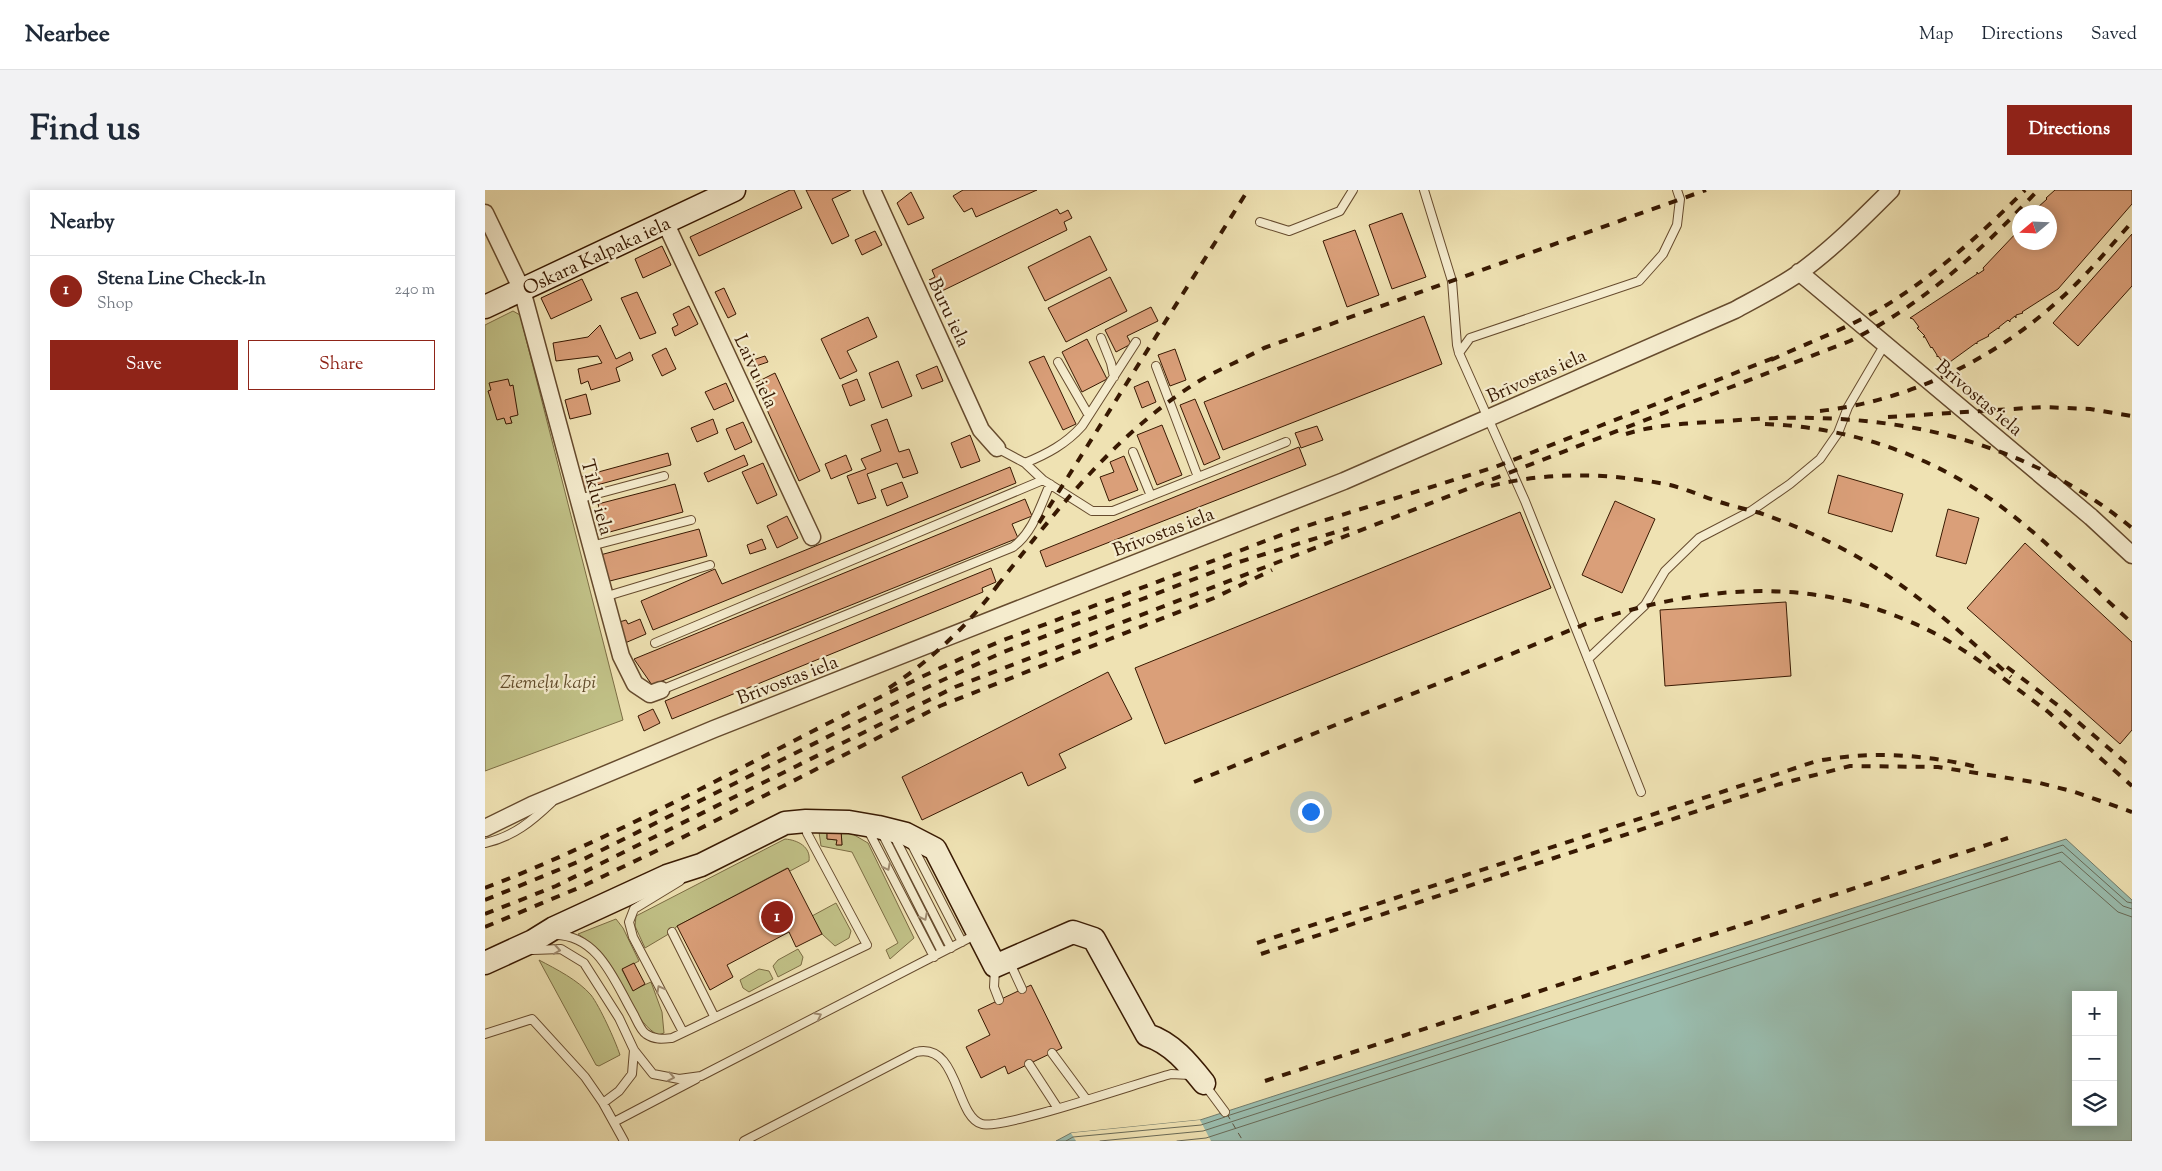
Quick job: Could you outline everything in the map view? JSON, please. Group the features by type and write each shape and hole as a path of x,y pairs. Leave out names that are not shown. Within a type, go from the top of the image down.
{"street":[{"name":"Oskara Kalpaka iela","path":"485,307 734,190"},
{"name":"Buru iela","path":"872,190 981,430 997,448"},
{"name":"Brīvostas iela","path":"485,828 532,805 715,729 1344,481 1735,310 1799,272 1891,190"},
{"name":"Tīklu iela","path":"485,213 522,290 621,656 635,684 650,694 661,690"},
{"name":"Laivu iela","path":"665,222 812,537"},
{"name":"Brīvostas iela","path":"1799,272 2084,511 2132,556"},
{"name":"Brīvostas iela","path":"485,817 532,805"},
{"path":"485,963 533,941 554,928 667,876 701,865 785,823 806,821 885,829 935,849 970,938 1002,964 1073,932 1094,939 1147,1034 1158,1038 1184,1057 1204,1083"}],"lane":[{"path":"1260,222 1289,231 1340,211 1353,190"},
{"path":"1424,190 1452,281 1459,353 1525,500 1641,792"},
{"path":"1459,353 1470,338 1639,280 1663,254 1677,225 1680,199 1677,190"},
{"path":"1101,338 1111,362 1114,377"},
{"path":"1025,463 1050,453 1074,435 1136,342"},
{"path":"1588,659 1645,605 1665,571 1699,538 1751,511 1790,484 1820,459 1838,433 1848,407 1885,344"},
{"path":"1058,362 1088,414"},
{"path":"1156,366 1198,477"},
{"path":"997,448 1025,463 1046,482 1092,511 1113,511 1286,442"},
{"path":"1133,452 1151,496"},
{"path":"578,498 664,476"},
{"path":"655,643 1046,482"},
{"path":"661,690 1013,547 1023,539 1035,518 1046,482"},
{"path":"591,546 691,520"},
{"path":"604,597 710,565"},
{"path":"485,843 502,839 529,824 562,793"},
{"path":"533,941 556,935 571,936 585,943 601,959 645,1034 658,1040 672,1038 714,1016 867,945 807,833 806,821"},
{"path":"885,829 951,948"},
{"path":"885,829 942,952"},
{"path":"885,829 933,957"},
{"path":"683,1032 633,938 629,922 634,909 677,883 701,865"},
{"path":"671,932 714,1016"},
{"path":"613,1122 970,938"},
{"path":"508,953 549,948 561,949 571,953 584,963 619,1018 634,1050 653,1074 679,1079 701,1076"},
{"path":"1002,964 1022,989"},
{"path":"999,1000 994,986 1002,964"},
{"path":"485,1034 532,1019 585,1077 603,1103 624,1141"},
{"path":"603,1103 619,1091 632,1074 634,1050"},
{"path":"744,1141 916,1052 926,1050 935,1052 943,1060 972,1115 979,1124 987,1126 1022,1119 1171,1074 1190,1074 1204,1083 1225,1112"},
{"path":"1052,1053 1086,1099"},
{"path":"1029,1064 1057,1107"}],"green space":[{"name":"Ziemeļu kapi","path":"513,311 520,315 623,720 485,771 485,325"},
{"path":"844,829 868,843 914,938 890,959 886,950 898,943 852,852 821,846 819,832 827,832 827,839 837,840 837,845 842,845 841,830"},
{"path":"785,839 803,845 808,852 809,861 790,871 787,868 677,926 672,932 645,948 635,926 636,916"},
{"path":"836,903 851,931 849,938 835,946 822,934 812,916"},
{"path":"616,919 623,928 639,961 622,970 633,990 651,982 662,1012 664,1033 658,1035 643,1022 606,958 578,934"},
{"path":"798,949 803,957 801,965 778,977 773,966 778,960"},
{"path":"539,960 573,980 591,995 599,1007 620,1055 599,1066 596,1065"},
{"path":"759,969 769,971 773,979 749,992 743,988 740,980"}],"water":[{"path":"2066,839 2132,900 2132,1141 1056,1141 1071,1133 1200,1120"}],"pier":[{"path":"1200,1120 1211,1141 1076,1141 1071,1133"}],"building":[{"path":"790,190 794,190 802,208 699,256 690,237"},
{"path":"806,190 851,190 832,199 849,236 832,244"},
{"path":"963,190 1037,190 976,217 972,208 964,212 953,196"},
{"path":"2055,190 2132,190 2132,204 2058,289 2023,313 2016,315 2016,318 2015,316 2010,322 2008,320 1999,329 1977,342 1977,344 1943,367 1944,364 1937,357 1925,337 1923,337 1925,336 1917,328 1919,327 1910,318 1977,274 1977,272 1978,274 1984,270 1983,268 2012,237 2012,250 2057,250 2057,205 2040,205"},
{"path":"911,192 924,218 908,225 897,203"},
{"path":"1057,209 1060,214 1068,210 1072,218 1064,222 1067,230 942,291 939,285 933,288 929,280 935,277 932,270"},
{"path":"1402,213 1426,277 1392,289 1369,225"},
{"path":"1355,230 1379,295 1347,307 1323,241"},
{"path":"875,231 882,245 862,255 855,240"},
{"path":"2132,234 2132,286 2078,346 2053,323"},
{"path":"1090,236 1107,270 1045,301 1028,267"},
{"path":"662,246 671,265 643,278 635,259"},
{"path":"1110,277 1127,311 1066,342 1048,308"},
{"path":"582,279 592,300 551,319 541,298"},
{"path":"724,288 736,314 728,318 715,292"},
{"path":"637,292 656,333 640,339 621,298"},
{"path":"689,306 698,324 675,336 672,328 678,325 673,314"},
{"path":"1151,307 1158,321 1127,336 1131,344 1116,352 1105,330"},
{"path":"1424,316 1442,364 1223,450 1204,402"},
{"path":"868,317 877,337 847,351 857,371 840,379 821,339"},
{"path":"600,325 616,359 630,352 633,360 616,368 620,381 591,390 588,381 581,384 578,369 602,363 598,356 556,361 553,343 588,337"},
{"path":"1087,339 1107,379 1082,392 1062,352"},
{"path":"666,348 676,369 662,376 652,355"},
{"path":"1175,349 1186,380 1170,386 1158,355"},
{"path":"765,356 768,362 756,366 753,360"},
{"path":"1044,356 1076,424 1063,430 1029,362"},
{"path":"898,361 912,396 882,408 869,373"},
{"path":"937,366 943,381 922,389 916,375"},
{"path":"775,373 820,471 799,481 755,383"},
{"path":"508,379 510,386 513,385 518,415 510,417 512,423 506,424 504,418 497,420 488,391 491,390 489,383"},
{"path":"857,379 865,400 850,406 842,385"},
{"path":"1148,381 1156,402 1142,408 1134,387"},
{"path":"726,383 734,401 714,410 705,392"},
{"path":"586,394 591,414 570,419 565,400"},
{"path":"1195,399 1220,458 1204,465 1180,405"},
{"path":"713,419 718,433 697,442 691,428"},
{"path":"887,419 899,452 909,449 918,473 903,478 897,463 867,474 876,498 858,504 847,476 866,469 861,459 881,451 871,425"},
{"path":"743,422 752,442 735,450 726,429"},
{"path":"1162,425 1182,475 1157,485 1137,435"},
{"path":"1317,426 1323,440 1301,448 1295,433"},
{"path":"970,435 980,461 961,468 951,443"},
{"path":"1299,447 1306,465 1046,567 1040,551"},
{"path":"668,453 671,465 582,489 580,477"},
{"path":"744,455 748,465 708,482 704,473"},
{"path":"846,455 852,470 831,479 825,464"},
{"path":"1124,456 1138,490 1109,501 1100,477 1114,472 1110,462"},
{"path":"763,463 777,495 757,504 742,472"},
{"path":"1010,467 1016,483 653,630 641,601 715,569 722,584"},
{"path":"1838,475 1903,494 1892,532 1828,513"},
{"path":"902,482 908,497 887,506 881,490"},
{"path":"675,484 683,512 606,533 598,504"},
{"path":"1025,499 1032,516 1012,524 1018,538 652,685 634,659"},
{"path":"1615,501 1655,519 1622,593 1582,575"},
{"path":"1948,509 1979,518 1966,564 1936,556"},
{"path":"1520,512 1551,588 1165,744 1135,668"},
{"path":"787,516 798,538 777,548 767,526"},
{"path":"699,529 707,556 606,582 600,555"},
{"path":"762,539 766,549 750,554 747,545"},
{"path":"2025,543 2132,642 2132,730 2120,744 1967,608"},
{"path":"991,568 996,582 982,588 983,592 672,719 665,701"},
{"path":"1786,602 1791,676 1665,686 1660,610"},
{"path":"640,619 646,634 625,643 616,623 626,620 628,624"},
{"path":"1108,672 1132,719 1059,754 1066,768 1028,786 1022,772 922,820 902,777"},
{"path":"653,709 660,723 644,731 638,716"},
{"path":"827,830 841,830 842,845 836,845 837,840 827,839"},
{"path":"788,868 822,934 796,947 789,932 727,965 733,977 710,990 677,926"},
{"path":"634,963 645,984 633,991 622,969"},
{"path":"1031,985 1062,1048 1008,1074 1005,1066 981,1078 966,1047 990,1035 978,1010"}],"ferry route":[{"path":"1227,1114 1243,1141"}],"railway":[{"path":"1039,523 1248,190"},
{"path":"997,586 1064,503 1113,450 1166,404 1204,378 1264,348 1706,190"},
{"path":"1771,360 1857,321 1904,294 1941,267 2025,190"},
{"path":"485,914 556,886 955,687 1850,341 1903,310 1951,274 1995,234 2038,190"},
{"path":"1820,411 1892,396 1926,384 1992,351 2051,307 2085,275 2132,222"},
{"path":"485,888 551,861 616,831 871,702 1001,641 1297,529 1495,467 1776,357"},
{"path":"1888,417 2043,407 2090,409 2132,416"},
{"path":"1626,434 1676,424 1782,418 1836,419 1889,424 1941,434 1991,449 2040,469 2087,495 2132,528"},
{"path":"1765,424 1796,426 1855,437 1912,456 1966,483 2011,514 2047,544 2132,623"},
{"path":"1491,486 1513,481 1558,476 1580,475 1625,478 1682,488 1722,503 1775,518 1835,545 1894,580 1929,606 2011,677"},
{"path":"485,900 580,861 917,692 1001,653 1239,562 1349,528"},
{"path":"485,927 583,886 656,851 940,706 1214,598 1272,570"},
{"path":"889,688 949,640 976,612 1000,582"},
{"path":"1194,782 1593,621 1637,608 1680,599 1724,593 1766,591 1809,594 1851,602 1894,615 1936,634 1966,652 2051,714"},
{"path":"2007,667 2064,710 2132,768"},
{"path":"2046,710 2132,786"},
{"path":"1257,943 1817,761 1857,756 1897,755 1937,759 1977,767"},
{"path":"1261,954 1780,784 1850,766 1938,767 2040,783 2075,792 2132,812"},
{"path":"1265,1081 2008,838"}],"place":[{"name":"Stena Line Check-In","path":"777,917"}]}
